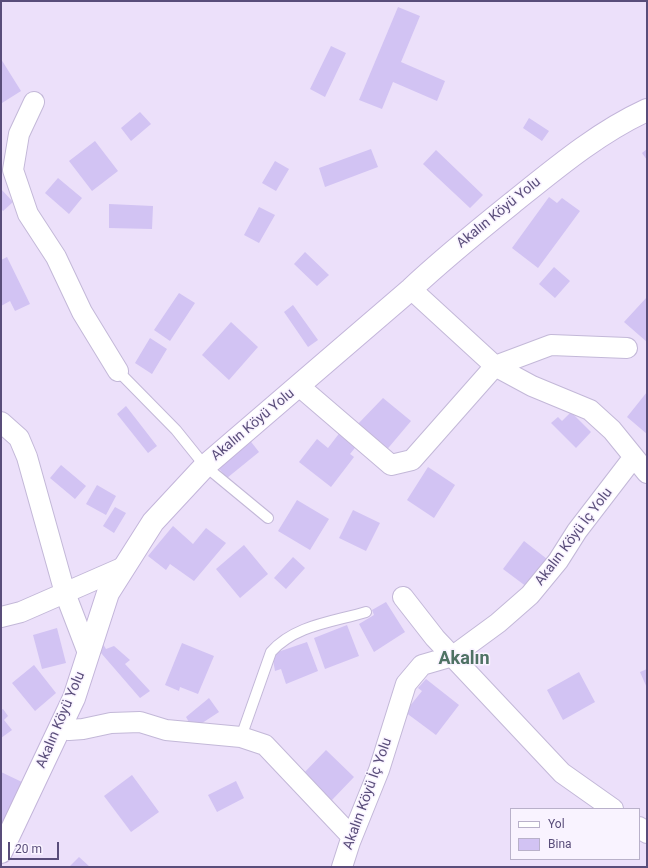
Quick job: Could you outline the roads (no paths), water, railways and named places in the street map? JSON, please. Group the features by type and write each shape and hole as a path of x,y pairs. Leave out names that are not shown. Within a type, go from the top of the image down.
{"street":[{"path":"34,102 19,134 13,170 28,214 56,257 82,312 118,371"},
{"name":"Akalın Köyü Yolu","path":"1,852 74,698 108,593 153,522 205,466 411,289 444,258 563,162 625,120 647,110"},
{"path":"411,289 495,366 532,386 590,410 612,430 633,458 647,473"},
{"path":"299,386 391,465 412,460 495,366 551,345 627,348"},
{"path":"1,422 19,438 27,457 65,593 88,653"},
{"name":"Akalın Köyü İç Yolu","path":"342,867 352,837 379,770 406,684 422,665 454,656 498,623 530,595 558,561 577,531 633,458"},
{"path":"1,616 21,612 124,567"},
{"path":"403,597 435,638 454,656 474,680 562,774 612,808"},
{"path":"60,726 69,730 111,723 140,722 166,730 241,737 265,745 352,837"}],"lane":[{"path":"118,371 176,430 205,466 268,518"},
{"path":"241,737 269,658 277,645 300,630 366,612"}],"district":[{"name":"Akalın","path":"464,659"}]}
